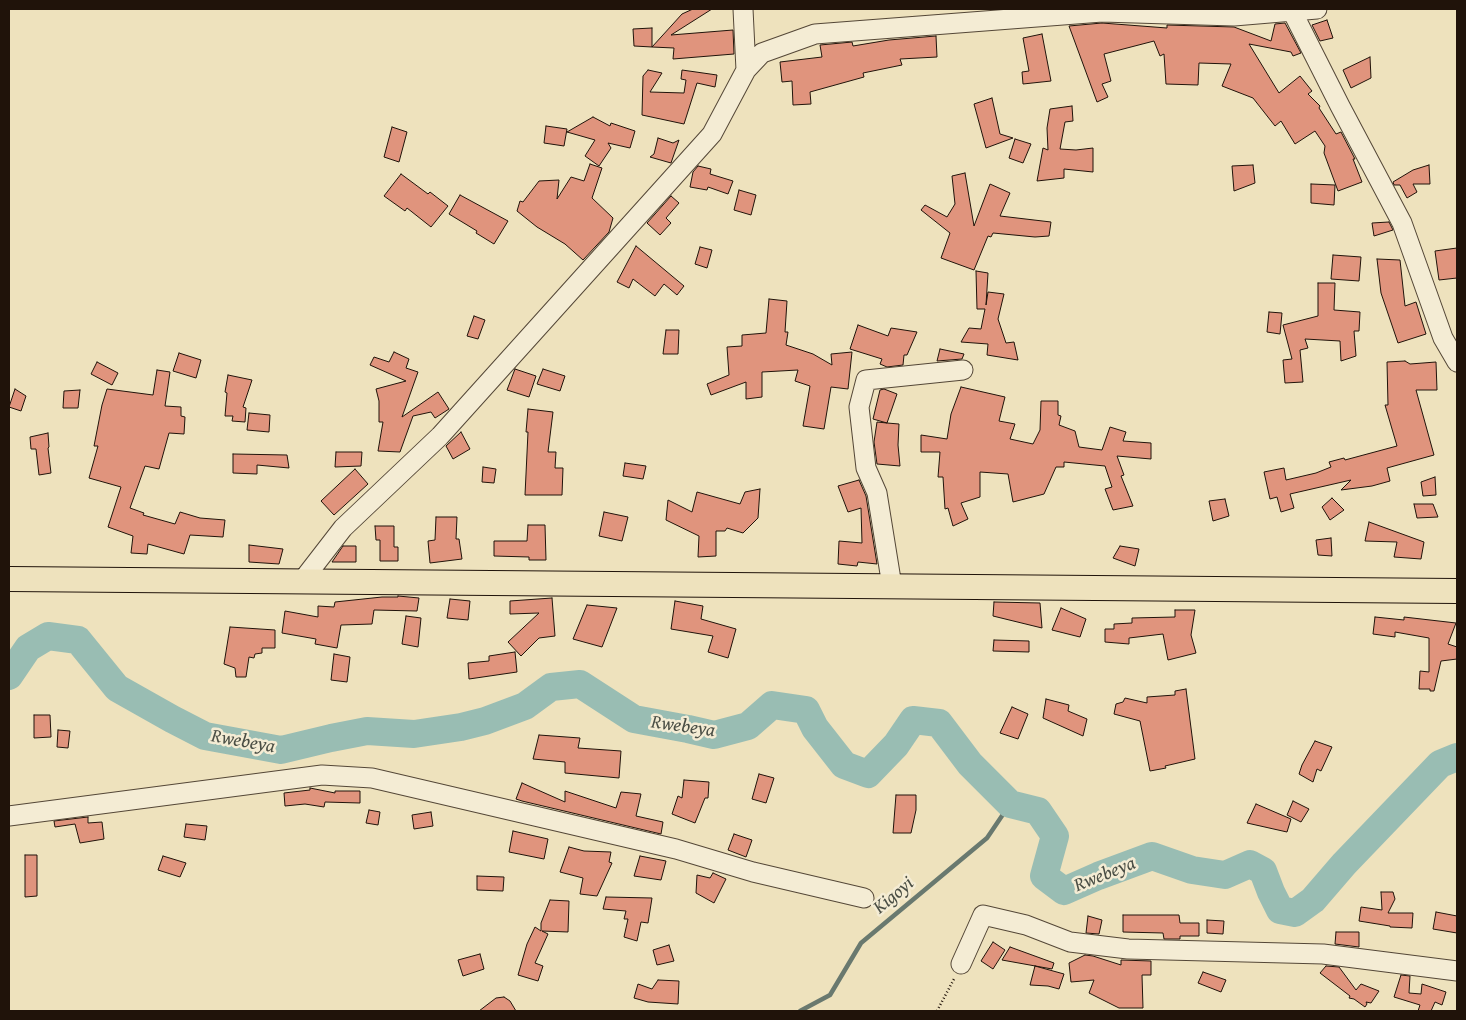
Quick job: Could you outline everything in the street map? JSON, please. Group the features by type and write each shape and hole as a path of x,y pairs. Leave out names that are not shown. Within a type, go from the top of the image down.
{"main road":[{"path":"9,579 1457,591"}],"street":[{"path":"743,9 746,70"},
{"path":"302,581 343,528 440,436 712,134 746,70 762,53 816,34 1102,12 1234,16 1317,9"},
{"path":"1292,10 1402,223 1443,338 1457,362"},
{"path":"892,586 878,493 866,468 859,407 866,380 963,370"},
{"path":"9,816 322,775 372,778 676,849 753,872 864,898"},
{"path":"961,964 983,915 1026,925 1070,942 1128,949 1323,954 1457,971"}],"path":[{"path":"938,1011 961,964"}],"building":[{"path":"693,9 712,9 671,35 733,30 734,54 673,59 674,48 652,47 682,14"},
{"path":"1327,20 1333,38 1320,41 1312,25"},
{"path":"1102,23 1167,28 1167,25 1234,27 1271,41 1275,24 1285,23 1301,53 1293,56 1291,52 1249,44 1279,93 1300,76 1312,91 1308,94 1320,106 1319,108 1336,134 1341,132 1355,159 1353,159 1362,182 1338,191 1324,153 1325,146 1315,131 1295,144 1281,121 1275,126 1253,98 1222,86 1231,64 1199,63 1198,85 1166,84 1164,54 1160,56 1154,41 1104,54 1111,81 1102,84 1108,97 1097,102 1069,26"},
{"path":"652,28 652,47 634,46 633,29"},
{"path":"1042,34 1051,81 1023,84 1022,72 1029,71 1023,38"},
{"path":"936,36 937,57 900,59 902,65 863,73 864,77 810,92 811,104 793,105 792,81 782,82 780,62 822,57 820,45 852,42 853,46 889,40"},
{"path":"1370,57 1371,78 1351,88 1343,70"},
{"path":"648,70 662,73 650,92 684,93 686,80 681,79 682,70 717,75 715,87 697,83 684,124 642,115 643,76"},
{"path":"992,98 1000,134 1013,138 986,148 974,104"},
{"path":"1072,106 1073,121 1065,122 1060,149 1093,148 1093,172 1064,169 1064,178 1037,181 1043,148 1048,150 1047,128 1050,109"},
{"path":"593,117 610,126 611,123 635,131 630,148 608,143 611,148 599,166 585,156 595,140 567,132"},
{"path":"546,126 567,129 564,146 544,143"},
{"path":"392,127 407,132 399,162 384,157"},
{"path":"658,138 673,143 679,140 671,163 650,157 654,154"},
{"path":"1015,139 1031,144 1023,163 1009,158"},
{"path":"590,164 602,168 592,198 613,218 609,232 583,260 565,244 537,227 517,211 520,201 523,202 539,181 559,180 557,199 571,177 584,181"},
{"path":"1253,165 1255,183 1234,191 1232,166"},
{"path":"1429,165 1430,184 1413,184 1417,192 1407,198 1400,185 1394,185 1393,182 1413,170"},
{"path":"698,166 711,169 710,174 733,181 728,194 708,187 707,190 690,187 693,172"},
{"path":"965,173 974,226 990,184 1010,193 1000,216 1051,222 1049,236 1035,237 993,233 991,237 988,236 974,270 941,258 950,233 921,210 925,205 947,217 955,204 952,176"},
{"path":"401,174 448,206 431,227 407,208 405,211 384,196"},
{"path":"1311,184 1335,185 1334,205 1311,203"},
{"path":"739,190 756,195 751,215 734,210"},
{"path":"460,195 508,221 494,244 449,214"},
{"path":"671,196 679,203 666,218 671,223 660,235 647,223"},
{"path":"1389,222 1393,230 1374,236 1372,223"},
{"path":"636,246 684,286 677,295 664,284 655,296 633,279 629,288 617,282"},
{"path":"700,247 712,250 707,268 695,264"},
{"path":"1457,248 1457,278 1439,280 1435,251"},
{"path":"1333,255 1361,257 1359,281 1331,279"},
{"path":"1377,259 1400,260 1405,306 1416,302 1426,334 1398,343 1381,293"},
{"path":"976,271 988,273 986,305 988,292 1004,294 998,319 1006,343 1014,342 1018,360 987,355 988,344 961,342 969,328 981,329 985,309 977,309"},
{"path":"1318,283 1335,283 1334,310 1360,312 1359,331 1354,331 1356,356 1341,361 1340,341 1305,339 1308,348 1300,350 1303,382 1285,383 1283,360 1292,359 1283,325 1318,316"},
{"path":"769,299 787,301 785,332 788,332 786,345 813,354 832,365 831,354 852,352 848,389 831,387 824,429 803,426 810,386 795,381 798,370 762,372 762,397 746,399 746,382 711,395 707,384 729,375 727,347 742,346 742,335 766,333"},
{"path":"1269,312 1282,313 1280,334 1267,332"},
{"path":"474,316 485,320 478,339 467,336"},
{"path":"858,325 888,336 891,328 917,332 907,355 904,355 903,365 887,367 880,364 882,359 850,349"},
{"path":"666,330 679,330 678,354 663,354"},
{"path":"940,349 964,354 962,359 937,361"},
{"path":"394,352 409,359 406,368 418,372 402,417 438,392 449,409 435,418 431,412 413,416 400,452 378,451 383,422 379,422 379,401 376,389 406,381 370,365 374,357 389,362"},
{"path":"179,353 201,360 196,378 173,371"},
{"path":"1405,361 1410,364 1436,362 1437,390 1416,390 1434,455 1387,468 1390,481 1372,486 1341,490 1351,480 1290,494 1294,508 1281,512 1277,497 1270,499 1264,472 1284,468 1286,480 1316,473 1331,467 1329,462 1344,458 1345,460 1397,446 1385,405 1388,405 1387,362"},
{"path":"97,362 118,373 112,385 91,374"},
{"path":"515,369 536,376 529,397 507,390"},
{"path":"543,369 565,376 560,391 537,384"},
{"path":"157,370 170,372 165,406 181,407 181,416 185,417 184,434 169,433 159,469 145,466 130,508 144,513 143,515 175,524 180,512 200,518 225,520 223,537 190,535 184,554 148,544 147,554 131,553 133,536 108,527 121,487 89,478 98,446 94,446 107,389 153,395"},
{"path":"228,375 252,380 243,407 246,408 245,422 232,421 233,416 225,416 227,393 225,392"},
{"path":"961,387 1005,397 999,421 1015,424 1010,439 1033,444 1040,430 1041,401 1058,401 1058,415 1061,416 1059,425 1075,431 1079,447 1102,450 1110,427 1126,432 1123,441 1151,443 1151,459 1117,456 1124,475 1121,476 1133,506 1113,510 1105,489 1112,487 1105,466 1064,462 1064,467 1056,467 1044,494 1013,502 1008,474 980,472 980,497 961,503 968,519 953,526 948,508 945,509 943,477 938,477 940,452 921,452 921,435 947,439 951,414"},
{"path":"15,389 26,396 21,411 9,407"},
{"path":"884,389 897,394 887,423 873,419 880,390"},
{"path":"80,390 78,408 63,408 64,391"},
{"path":"528,409 553,412 548,452 556,452 555,468 563,468 562,495 525,495"},
{"path":"249,413 270,415 269,432 247,430"},
{"path":"877,422 899,424 900,466 877,464 874,442"},
{"path":"461,432 470,449 453,459 446,446"},
{"path":"48,433 51,473 39,475 36,449 31,449 30,437"},
{"path":"336,452 362,452 361,466 335,467"},
{"path":"233,454 287,455 289,468 257,465 257,474 233,473"},
{"path":"625,463 646,466 643,479 623,476"},
{"path":"483,467 496,469 494,483 482,482"},
{"path":"355,469 368,484 334,515 321,501"},
{"path":"1435,477 1436,495 1423,496 1421,482"},
{"path":"859,480 866,496 877,564 858,562 857,566 838,564 839,541 862,543 861,508 848,512 838,486"},
{"path":"760,489 758,518 743,533 727,528 725,531 716,531 716,556 698,557 699,536 666,520 668,500 692,512 697,492 740,504 745,492"},
{"path":"1332,498 1344,510 1330,520 1322,507"},
{"path":"1225,499 1229,516 1213,521 1209,501"},
{"path":"1414,504 1433,504 1438,517 1417,518"},
{"path":"604,512 628,517 622,541 599,536"},
{"path":"436,517 457,517 456,539 459,539 462,559 430,563 428,541 435,540"},
{"path":"1369,522 1424,542 1421,559 1394,557 1397,542 1365,541"},
{"path":"528,525 545,525 546,560 529,560 529,557 494,556 494,541 527,541"},
{"path":"375,526 394,526 394,547 398,547 398,561 380,561 380,540 376,540"},
{"path":"1331,538 1332,556 1318,555 1316,540"},
{"path":"249,545 283,549 279,564 249,562"},
{"path":"343,546 356,546 356,562 332,562"},
{"path":"1120,546 1139,549 1135,566 1113,558"},
{"path":"398,596 419,598 417,611 374,610 372,624 341,625 337,648 315,644 316,639 282,633 285,611 318,617 318,606 334,607 335,602"},
{"path":"552,598 555,636 539,638 521,656 508,642 539,613 510,614 510,601"},
{"path":"450,599 470,601 468,620 447,618"},
{"path":"675,601 703,606 701,619 736,629 728,658 708,652 713,636 671,629"},
{"path":"994,602 1040,603 1042,628 993,616"},
{"path":"587,605 617,608 602,647 573,639"},
{"path":"1061,608 1086,619 1080,637 1052,630"},
{"path":"1175,610 1195,610 1191,635 1196,653 1168,660 1163,634 1129,638 1129,644 1105,642 1105,629 1114,629 1114,624 1132,623 1132,618 1175,617"},
{"path":"406,616 421,618 418,647 402,644"},
{"path":"1375,617 1404,620 1404,617 1456,623 1448,644 1457,647 1457,659 1441,661 1434,691 1419,689 1420,671 1429,672 1429,638 1395,632 1395,637 1373,634"},
{"path":"230,627 275,630 275,648 262,648 262,653 255,654 254,658 249,657 246,677 236,677 235,668 224,664"},
{"path":"994,640 1029,641 1029,652 993,651"},
{"path":"515,652 517,672 469,679 468,663 489,661 489,656"},
{"path":"334,654 350,657 347,682 331,680"},
{"path":"1186,689 1195,759 1150,771 1140,721 1114,714 1116,704 1123,702 1125,698 1147,703 1147,697 1175,695 1175,691"},
{"path":"1046,699 1069,705 1068,711 1087,719 1083,736 1043,718"},
{"path":"1012,707 1028,714 1018,739 1000,733"},
{"path":"34,715 50,715 51,737 34,738"},
{"path":"58,730 70,731 68,748 57,747"},
{"path":"539,735 580,738 578,748 621,751 619,778 565,773 565,762 533,759"},
{"path":"1315,741 1332,747 1321,771 1317,769 1313,782 1299,774"},
{"path":"759,774 774,778 766,803 752,799"},
{"path":"684,780 709,782 708,798 705,798 695,823 672,814 678,796 682,798"},
{"path":"522,783 565,802 565,791 616,808 621,792 641,794 636,816 663,822 661,834 516,799"},
{"path":"310,788 335,793 335,791 360,791 360,803 325,802 324,807 305,804 285,806 284,793 310,790"},
{"path":"896,795 916,795 916,810 911,833 893,833"},
{"path":"1293,801 1309,809 1301,822 1287,815"},
{"path":"1256,804 1291,819 1287,832 1247,823"},
{"path":"369,810 380,812 378,825 366,823"},
{"path":"431,812 433,826 414,829 412,815"},
{"path":"88,817 88,823 102,822 104,839 80,843 75,824 55,827 54,821"},
{"path":"186,824 207,826 205,840 184,837"},
{"path":"513,831 548,839 544,859 509,852"},
{"path":"734,834 752,840 746,857 728,850"},
{"path":"569,847 584,851 611,852 609,862 612,863 597,896 580,894 583,878 560,872"},
{"path":"25,855 37,855 37,896 25,897"},
{"path":"163,856 186,863 180,877 158,870"},
{"path":"640,856 666,861 661,880 634,876"},
{"path":"713,873 726,879 714,903 696,893 697,875 710,878"},
{"path":"477,876 504,877 503,891 477,890"},
{"path":"1381,892 1393,892 1395,899 1388,913 1413,913 1412,928 1390,927 1359,921 1361,907 1382,910"},
{"path":"606,897 652,898 648,923 641,922 637,941 624,937 628,919 624,919 626,911 603,909"},
{"path":"550,900 569,901 568,932 542,931 548,934 535,963 543,966 538,981 518,975 527,944 535,927 541,931 541,923"},
{"path":"1436,912 1457,916 1457,933 1433,929"},
{"path":"1123,915 1179,915 1180,923 1199,923 1199,936 1180,936 1180,939 1164,939 1163,933 1123,932"},
{"path":"1088,916 1102,920 1099,934 1086,933"},
{"path":"1207,920 1224,921 1223,934 1207,933"},
{"path":"1336,932 1359,932 1359,947 1335,944"},
{"path":"993,942 1005,950 993,969 981,961"},
{"path":"669,945 674,961 657,965 653,950"},
{"path":"1010,947 1054,963 1052,969 1002,960"},
{"path":"480,954 484,969 463,976 458,960"},
{"path":"1085,955 1121,965 1121,960 1151,961 1151,975 1142,975 1143,1008 1119,1008 1089,993 1094,980 1071,982 1069,963"},
{"path":"1035,966 1064,974 1059,989 1030,985"},
{"path":"1326,966 1339,967 1356,990 1361,984 1379,991 1371,1003 1366,1002 1365,1007 1354,999 1349,998 1350,996 1320,973"},
{"path":"1203,972 1226,980 1221,992 1198,983"},
{"path":"1401,975 1410,976 1409,993 1421,994 1422,984 1446,992 1442,1005 1435,1002 1431,1011 1418,1011 1420,1005 1394,997"},
{"path":"658,980 679,981 678,1004 648,1002 634,998 638,984 652,989"},
{"path":"504,997 510,1001 516,1011 479,1011 496,998"}],"waterway":[{"name":"Rwebeya","path":"9,676 28,648 48,636 78,640 117,688 172,719 205,736 281,750 367,731 414,734 461,727 485,721 525,706 551,687 580,684 634,719 714,735 748,726 772,705 806,710 815,728 844,765 868,774 896,745 913,720 939,723 970,764 1010,804 1038,811 1055,836 1044,876 1064,891 1152,856 1192,870 1225,875 1250,864 1263,871 1280,910 1295,913 1313,900 1344,864 1440,764 1457,757"},
{"name":"Kigoyi","path":"800,1011 830,995 861,943 987,838 1010,804"}]}
